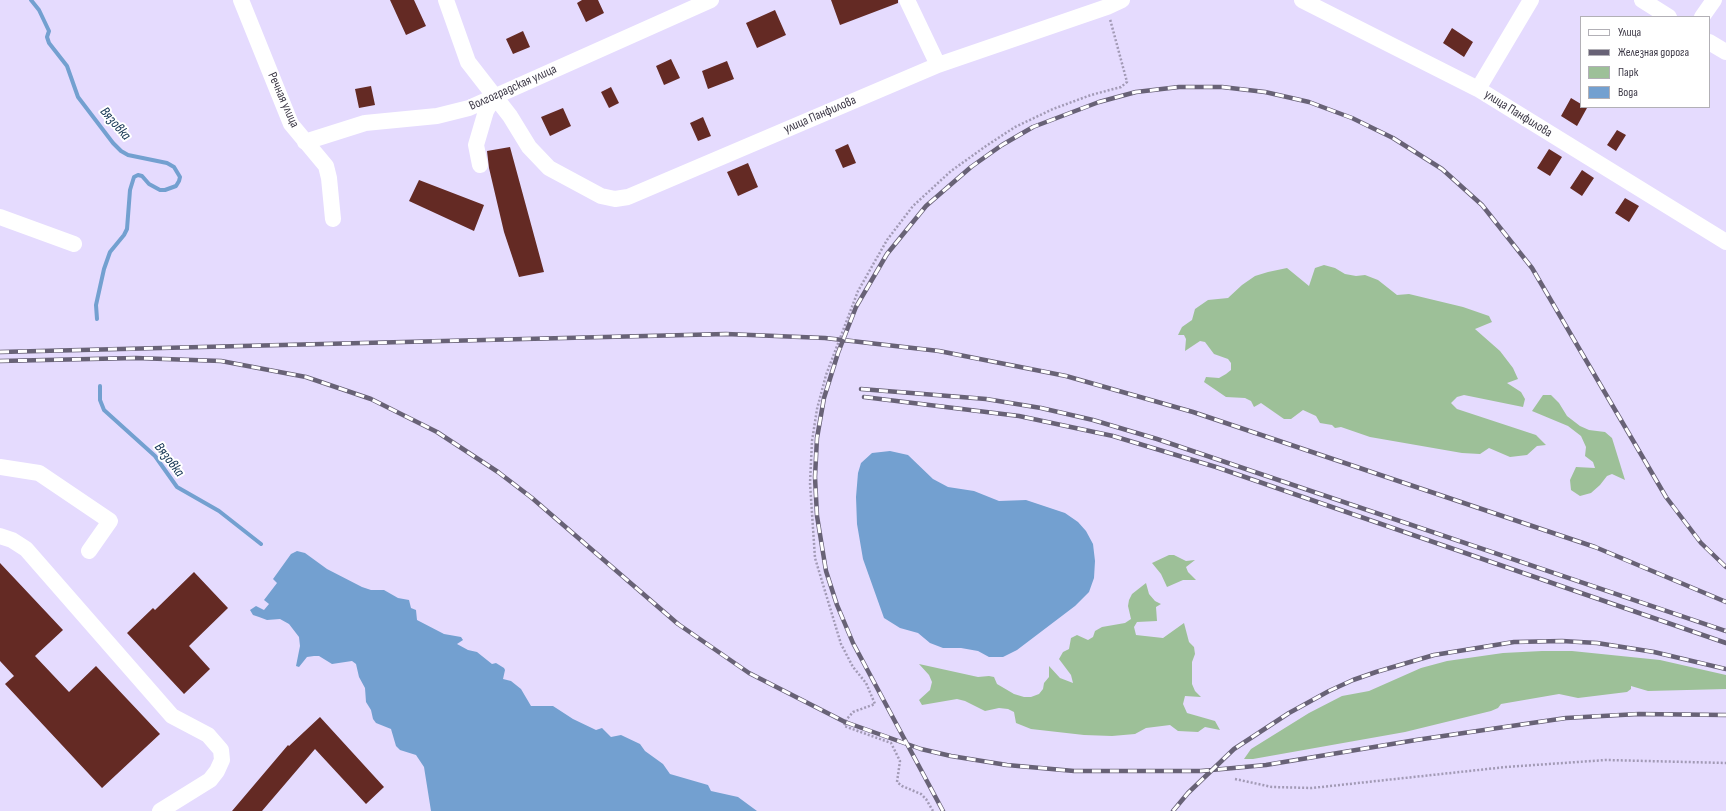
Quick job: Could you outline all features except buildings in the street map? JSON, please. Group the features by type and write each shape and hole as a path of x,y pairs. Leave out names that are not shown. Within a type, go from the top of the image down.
{"street":[{"name":"Речная улица","path":"241,0 286,113 297,133 326,166 329,178 333,219"},
{"name":"улица Панфилова","path":"446,0 468,62 507,112 529,147 549,168 600,196 615,200 628,197 938,65 1107,7 1122,0"},
{"name":"Волгоградская улица","path":"305,142 365,123 453,114 711,0"},
{"path":"907,0 938,65"},
{"name":"улица Панфилова","path":"1302,0 1478,89 1726,242"},
{"path":"1478,89 1531,0"},
{"path":"1642,0 1667,16"},
{"path":"1703,16 1714,0"},
{"path":"1710,43 1726,52"},
{"path":"480,165 476,145 486,111 494,97"},
{"path":"0,217 74,244"},
{"path":"0,467 39,473 110,521 89,551"},
{"path":"0,536 12,540 26,549 172,716 208,735 221,750 222,760 217,771 210,780 160,811"}],"path":[{"path":"934,811 921,794 902,786 897,782 900,761 891,743 844,726 847,719 853,712 876,704 866,683 853,667 841,644 815,558 810,483 812,446 817,409 826,375 852,305 868,271 887,240 913,206 951,171 1015,127 1053,109 1091,95 1121,87 1127,82 1107,7"},
{"path":"1235,778 1272,787 1312,788 1506,767 1606,760 1726,763"}],"green space":[{"path":"1324,265 1335,268 1345,274 1356,276 1365,275 1378,280 1397,295 1409,294 1463,307 1489,316 1492,322 1475,329 1500,351 1513,368 1518,379 1507,383 1521,392 1525,399 1523,407 1464,395 1457,397 1451,403 1457,409 1536,435 1546,445 1537,446 1527,455 1510,457 1489,448 1480,454 1462,453 1370,437 1341,427 1335,428 1332,425 1320,423 1316,416 1303,410 1291,419 1284,419 1261,403 1254,407 1251,401 1245,398 1226,397 1204,382 1206,377 1219,378 1226,374 1231,370 1231,363 1228,359 1214,354 1205,342 1200,341 1185,351 1186,339 1184,335 1178,335 1182,327 1192,320 1195,309 1208,300 1228,298 1242,285 1255,276 1287,268 1309,286 1315,268"},
{"path":"1543,395 1551,395 1559,403 1567,416 1580,426 1589,430 1605,432 1612,438 1625,480 1612,474 1607,476 1591,493 1580,496 1571,490 1570,480 1576,467 1595,468 1593,462 1585,456 1586,447 1581,436 1568,426 1532,411"},
{"path":"1169,555 1174,555 1186,561 1195,560 1186,567 1188,572 1196,580 1183,580 1167,587 1161,574 1152,563"},
{"path":"1146,583 1149,594 1155,601 1161,604 1156,607 1157,621 1137,622 1134,627 1136,635 1163,638 1184,623 1189,642 1194,647 1195,654 1192,662 1192,684 1195,691 1201,697 1185,696 1183,704 1187,713 1215,721 1220,730 1205,727 1198,732 1178,731 1170,725 1146,728 1135,734 1112,736 1084,735 1031,729 1016,723 1014,712 1008,709 999,708 985,711 965,701 957,699 922,705 919,700 930,690 932,682 929,675 919,664 978,677 994,677 997,684 1014,694 1024,697 1031,697 1039,694 1043,689 1044,683 1049,677 1049,666 1060,678 1073,683 1071,675 1059,659 1063,652 1069,649 1071,638 1077,635 1088,640 1093,637 1095,631 1102,627 1125,623 1131,619 1128,606 1129,600 1132,594"},
{"path":"1572,651 1660,660 1726,675 1726,689 1648,691 1631,686 1631,689 1627,692 1578,698 1559,694 1501,704 1498,708 1491,711 1405,732 1253,759 1244,759 1251,749 1309,713 1342,696 1369,691 1421,668 1447,661 1503,653"}],"water":[{"path":"890,451 908,455 933,479 948,487 974,491 999,501 1026,500 1065,513 1078,522 1086,531 1093,544 1095,561 1094,578 1089,592 1075,606 1017,650 1003,657 989,657 978,651 961,648 943,648 930,643 918,633 900,628 884,618 863,559 857,524 856,497 858,473 861,463 872,453"},
{"path":"297,551 305,553 327,569 362,587 371,590 384,590 398,598 409,600 411,608 416,610 417,620 444,634 461,637 463,640 457,644 468,650 477,652 492,664 496,663 504,668 503,679 511,681 521,689 531,706 553,706 573,719 596,730 602,728 611,737 621,735 640,744 645,751 663,764 670,774 708,785 711,791 738,797 757,811 431,811 424,767 416,755 400,750 396,746 391,729 376,723 373,719 371,710 366,702 365,688 359,677 356,664 352,661 332,664 319,656 314,656 307,657 299,667 296,666 300,646 299,637 289,624 280,619 267,620 253,615 250,610 256,606 264,610 269,604 264,600 277,583 273,579 291,554"}],"waterway":[{"name":"Вязовка","path":"31,0 39,10 49,31 47,37 49,43 67,66 78,97 113,143 121,151 128,155 167,163 174,167 180,177 176,186 165,190 160,190 149,184 142,176 138,175 134,177 130,190 127,229 110,252 104,269 96,305 97,319"},
{"name":"Вязовка","path":"100,386 100,400 104,410 155,456 177,487 219,511 261,544"}],"railway":[{"path":"943,811 853,643 837,605 826,571 817,516 815,477 817,438 824,398 838,353 856,307 887,254 926,206 971,167 1002,145 1033,127 1099,102 1136,92 1179,87 1222,87 1265,92 1309,102 1352,118 1393,138 1442,169 1482,205 1532,268 1666,497 1701,543 1726,567"},
{"path":"0,352 726,334 825,338 939,351 1066,376 1193,412 1595,547 1726,602"},
{"path":"0,361 136,358 221,361 306,377 371,399 437,432 498,472 532,498 678,624 749,673 845,722 921,749 951,756 1007,765 1074,771 1201,771 1266,765 1416,740 1566,718 1639,714 1726,715"},
{"path":"861,389 986,399 1041,408 1093,420 1157,439 1726,631"},
{"path":"864,397 1019,416 1113,436 1216,467 1726,643"},
{"path":"1173,811 1188,793 1234,749 1289,713 1329,691 1353,680 1434,655 1514,642 1562,641 1597,643 1654,652 1726,669"}]}
